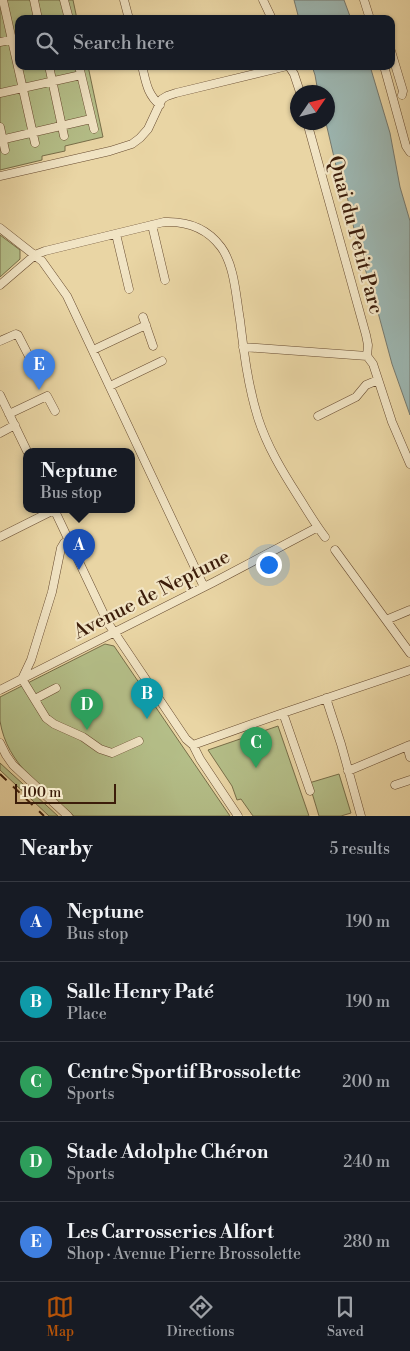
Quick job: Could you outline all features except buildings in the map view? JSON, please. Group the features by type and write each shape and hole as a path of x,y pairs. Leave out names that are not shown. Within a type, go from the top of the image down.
{"street":[{"path":"0,42 15,39 3,0"},
{"path":"34,0 37,15"},
{"path":"64,0 68,15"},
{"path":"124,0 128,15"},
{"path":"263,0 270,15"},
{"path":"364,0 369,15"},
{"path":"393,98 406,95 395,64"},
{"path":"19,70 35,143"},
{"path":"49,70 64,136"},
{"path":"80,70 94,129"},
{"path":"143,70 149,93 153,100 160,105"},
{"path":"0,176 110,151 132,144 148,129 162,100 167,96 176,92 271,70"},
{"path":"291,70 298,85"},
{"path":"385,70 406,146 410,152"},
{"path":"0,93 81,75"},
{"path":"1,139 91,119"},
{"path":"0,127 1,139 5,150"},
{"name":"Quai du Petit Parc","path":"309,130 366,335 368,345 367,356"},
{"path":"0,285 35,255 45,251 164,222 184,223 203,231 221,248 233,278 252,399 268,444 284,474 325,537"},
{"path":"152,225 165,280"},
{"path":"0,228 42,260 67,296 204,587"},
{"path":"116,234 130,289"},
{"path":"93,350 144,321 152,346"},
{"path":"0,341 16,334 18,335 35,368"},
{"path":"243,347 367,356 374,364 392,422 410,464"},
{"path":"110,386 162,361"},
{"path":"318,416 356,397 366,385 378,380"},
{"path":"0,395 26,448"},
{"path":"9,414 47,396 55,411"},
{"path":"0,432 14,425"},
{"path":"0,537 46,513"},
{"path":"56,513 114,633 186,739 193,745 200,760 238,816"},
{"name":"Avenue de Neptune","path":"0,690 318,527"},
{"path":"68,540 61,548 52,592 32,660 22,679 46,718 100,749 112,753 139,741"},
{"path":"335,550 410,653"},
{"path":"386,620 410,610"},
{"path":"193,745 410,670"},
{"path":"35,699 56,688"},
{"path":"326,698 361,816"},
{"path":"283,713 310,791"},
{"path":"0,743 13,764 68,816"},
{"path":"348,771 408,746 410,757"},
{"path":"395,785 410,780"}],"green space":[{"path":"0,0 73,0 76,15 15,15 15,70 89,70 103,137 65,146 65,151 42,156 42,160 0,170"},
{"path":"0,235 20,250 20,259 0,277"},
{"path":"105,644 114,646 230,816 74,816 39,785 18,763 4,737 0,721 0,697"},
{"path":"278,726 309,816 253,816 241,799 237,800 232,786 208,750"},
{"path":"0,763 58,816 49,816 0,770"},
{"path":"339,774 351,813 341,816 319,816 309,783"}],"water":[{"path":"294,0 344,0 350,15 298,15"},
{"path":"313,70 371,70 390,133 400,187 410,221 410,415 392,364 357,243 347,196 337,170 328,130 335,130 335,85 317,85"}],"railway":[{"path":"0,774 44,816"}],"place":[{"name":"Les Carrosseries Alfort","path":"39,390"},
{"name":"Neptune","path":"79,570"},
{"name":"Salle Henry Paté","path":"147,719"},
{"name":"Stade Adolphe Chéron","path":"87,730"},
{"name":"Centre Sportif Brossolette","path":"256,768"}]}
